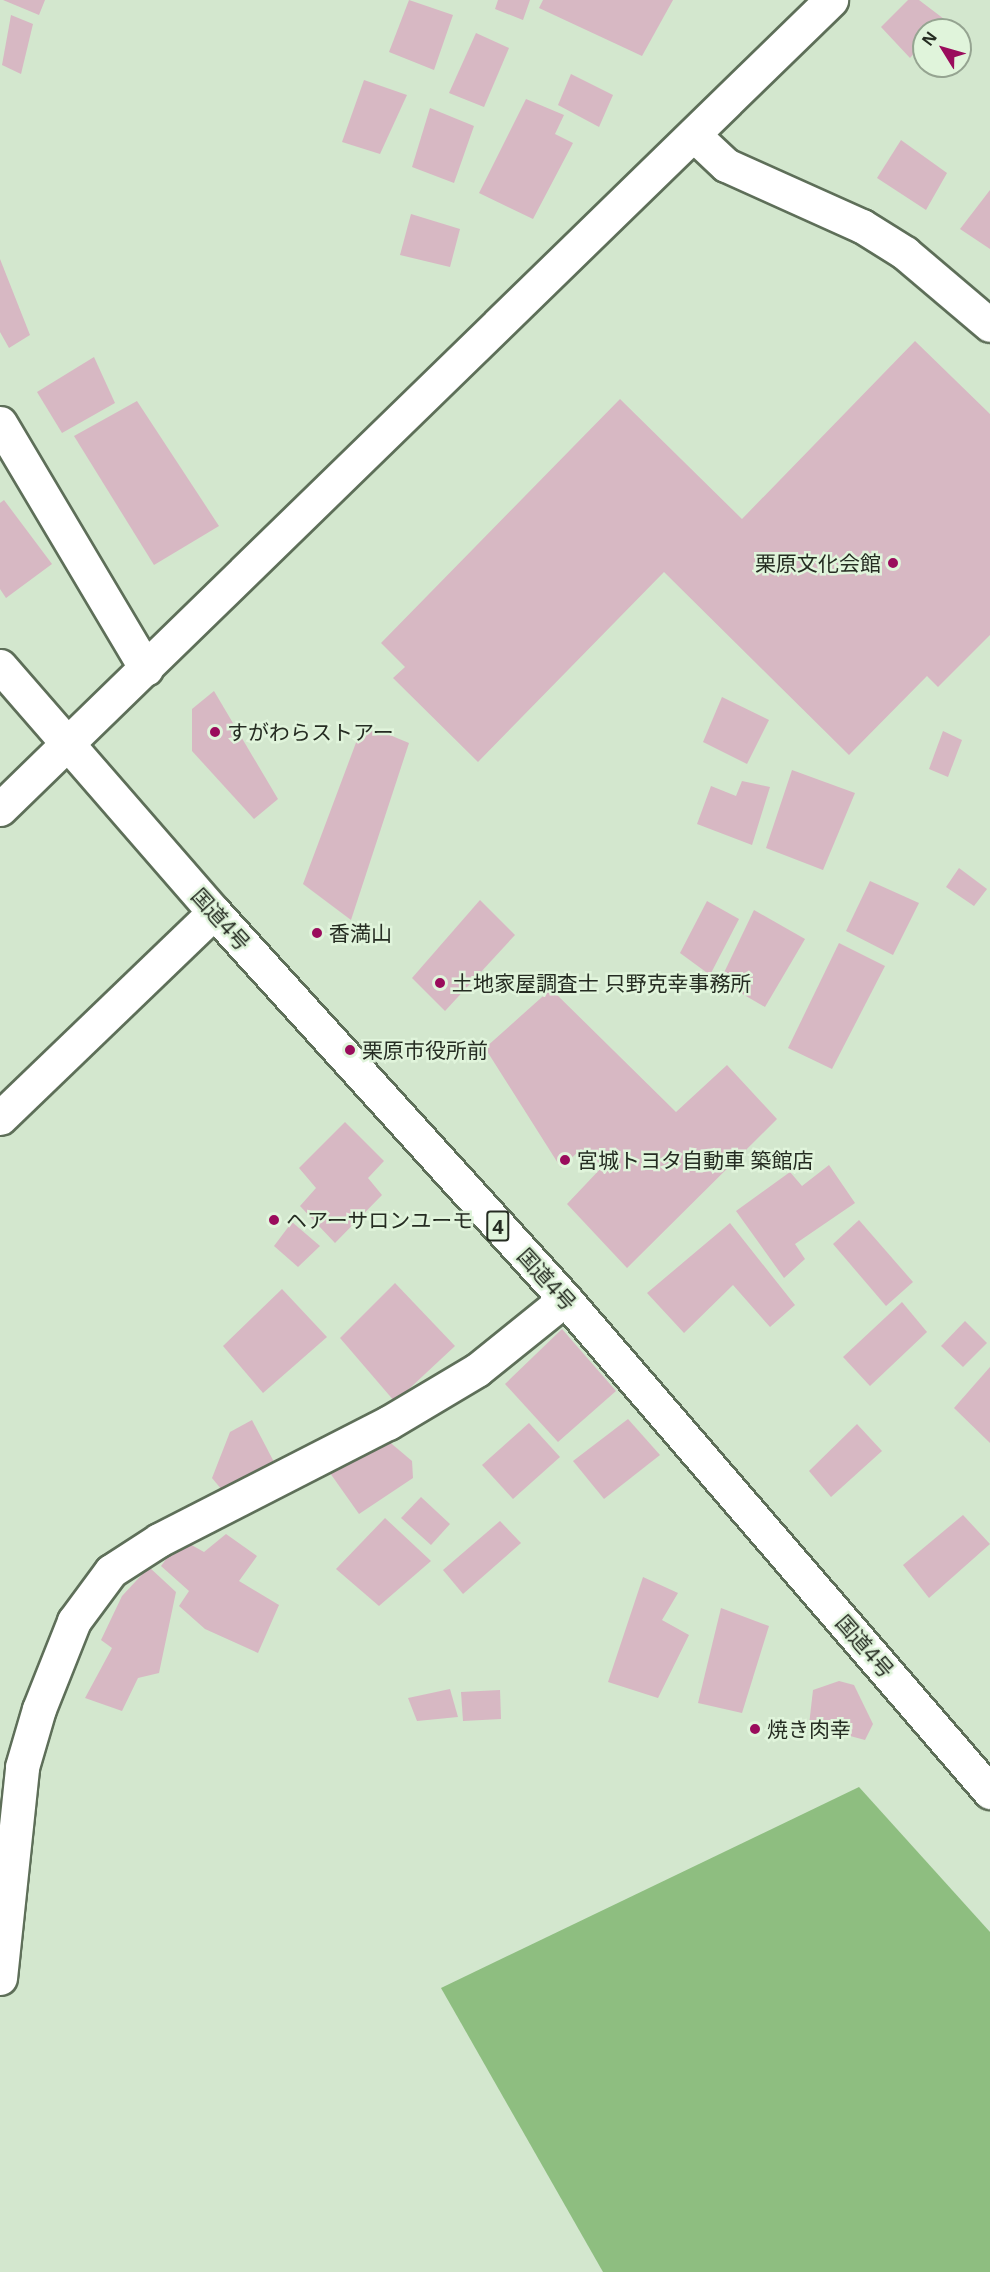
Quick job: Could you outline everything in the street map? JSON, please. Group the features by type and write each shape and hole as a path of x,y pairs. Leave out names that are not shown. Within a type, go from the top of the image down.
{"main road":[{"path":"0,809 831,0"},
{"path":"694,135 726,165 862,226 904,253 990,325"},
{"path":"0,423 146,669"},
{"name":"国道4号","path":"0,666 214,912 565,1299 990,1792"},
{"path":"0,1119 214,912"},
{"path":"0,1978 22,1767 39,1710 74,1621 111,1571 159,1540 388,1423 477,1370 565,1299"}],"green space":[{"path":"859,1787 990,1932 990,2272 603,2272 441,1988"}],"building":[{"path":"3,0 45,0 39,15"},
{"path":"409,0 453,15 434,70 389,52"},
{"path":"498,0 530,0 523,20 495,9"},
{"path":"543,0 673,0 642,56 539,8"},
{"path":"908,0 919,0 943,18 912,18 912,56 910,58 881,27"},
{"path":"11,15 33,24 21,74 2,65"},
{"path":"476,33 509,48 484,107 449,93"},
{"path":"571,74 613,95 599,127 558,105"},
{"path":"364,80 407,95 380,154 342,142"},
{"path":"526,99 564,115 555,134 573,143 533,219 479,193"},
{"path":"430,108 474,126 454,183 412,167"},
{"path":"901,140 947,173 926,210 877,178"},
{"path":"990,190 990,249 960,229"},
{"path":"411,214 460,229 450,267 400,255"},
{"path":"0,259 30,335 9,348 0,332"},
{"path":"915,341 990,414 990,635 938,687 927,676 849,755 664,572 478,762 393,678 405,667 381,643 620,399 742,519"},
{"path":"94,357 115,403 62,433 37,392"},
{"path":"137,401 219,526 154,565 74,436"},
{"path":"4,500 52,564 6,598 0,589 0,503"},
{"path":"214,691 278,799 254,819 192,751 192,709"},
{"path":"722,697 769,720 747,764 703,742"},
{"path":"363,724 409,743 351,920 303,884"},
{"path":"943,731 962,740 948,777 929,769"},
{"path":"792,770 855,793 823,870 766,848"},
{"path":"742,781 770,787 752,845 697,824 711,786 736,796"},
{"path":"959,868 987,889 974,906 946,887"},
{"path":"870,881 919,903 893,955 846,931"},
{"path":"480,900 515,935 445,1011 412,978"},
{"path":"707,901 739,919 710,975 680,953"},
{"path":"754,910 805,939 765,1007 720,981"},
{"path":"839,943 885,966 832,1069 788,1048"},
{"path":"551,989 676,1112 727,1065 777,1119 627,1268 567,1204 603,1166 581,1149 561,1168 485,1048"},
{"path":"345,1122 384,1161 368,1178 382,1195 335,1243 300,1206 316,1188 299,1168"},
{"path":"829,1165 855,1203 795,1244 805,1259 784,1278 736,1211 790,1172 802,1186"},
{"path":"859,1220 913,1282 886,1306 833,1244"},
{"path":"292,1222 320,1246 298,1267 274,1246"},
{"path":"730,1223 795,1305 770,1327 733,1285 684,1333 647,1293"},
{"path":"395,1283 455,1346 395,1402 340,1338"},
{"path":"282,1289 327,1337 263,1393 223,1346"},
{"path":"902,1302 927,1332 870,1386 843,1357"},
{"path":"965,1321 987,1343 963,1367 941,1346"},
{"path":"562,1329 616,1391 558,1442 505,1384"},
{"path":"990,1367 990,1443 954,1408"},
{"path":"628,1419 660,1455 604,1499 573,1461"},
{"path":"252,1420 274,1462 222,1490 212,1478 230,1432"},
{"path":"529,1423 560,1457 513,1499 482,1465"},
{"path":"857,1424 882,1451 831,1497 809,1471"},
{"path":"386,1439 412,1461 413,1478 359,1514 330,1473"},
{"path":"421,1497 450,1524 431,1545 401,1518"},
{"path":"963,1515 990,1544 929,1598 903,1565"},
{"path":"385,1518 431,1561 379,1606 336,1569"},
{"path":"500,1521 521,1543 463,1594 443,1570"},
{"path":"226,1534 257,1556 239,1581 279,1605 258,1653 205,1629 179,1606 189,1591 161,1566 181,1539 204,1552"},
{"path":"149,1567 176,1592 159,1673 138,1678 122,1711 85,1698 112,1648 101,1640 122,1596"},
{"path":"643,1577 678,1593 662,1620 689,1635 658,1698 608,1682"},
{"path":"721,1608 769,1626 742,1713 698,1703"},
{"path":"839,1681 854,1685 873,1724 865,1740 809,1725 813,1690"},
{"path":"450,1689 458,1717 417,1721 408,1698"},
{"path":"500,1690 501,1719 463,1721 461,1692"}],"place":[{"name":"栗原文化会館","path":"893,563"},
{"name":"すがわらストアー","path":"215,732"},
{"name":"香満山","path":"317,933"},
{"name":"土地家屋調査士 只野克幸事務所","path":"440,983"},
{"name":"栗原市役所前","path":"350,1050"},
{"name":"宮城トヨタ自動車 築館店","path":"565,1160"},
{"name":"ヘアーサロンユーモ","path":"274,1220"},
{"name":"焼き肉幸","path":"755,1729"}]}
